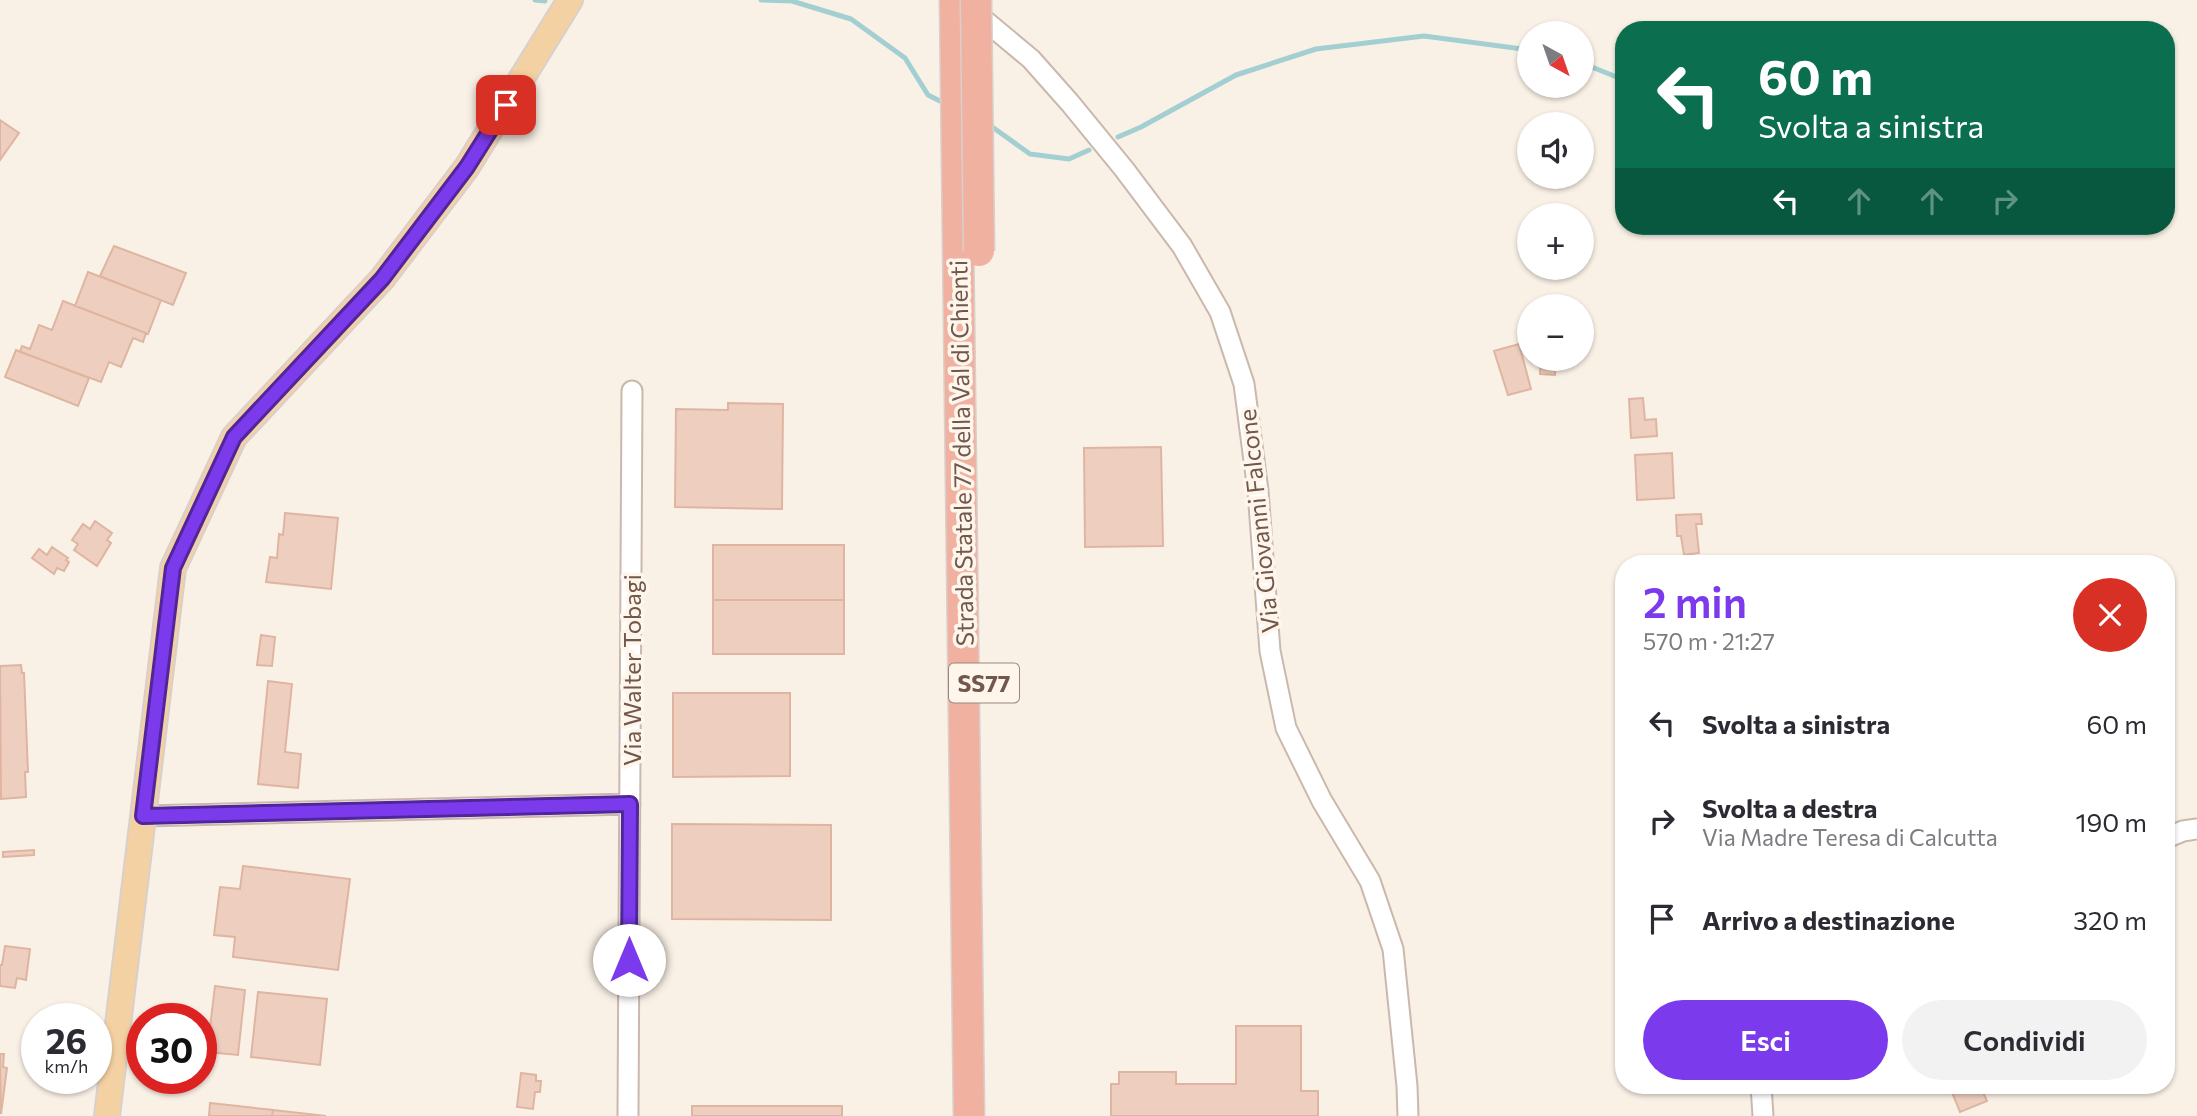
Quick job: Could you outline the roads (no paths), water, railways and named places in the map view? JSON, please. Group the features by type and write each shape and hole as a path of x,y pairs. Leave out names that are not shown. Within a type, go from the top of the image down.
{"highway":[{"name":"Strada Statale 77 della Val di Chienti","path":"957,0 969,253 989,1116"},
{"name":"Strada Statale 77 della Val di Chienti","path":"969,1116 969,253 976,0"}],"main road":[{"path":"107,1116 173,568 234,437 382,279 467,167 570,0"}],"street":[{"name":"Via Giovanni Falcone","path":"957,0 1031,59 1070,103 1182,246 1220,312 1244,384 1258,491 1270,651 1286,728 1322,801 1370,881 1393,949 1408,1086 1408,1116"},
{"name":"Via Walter Tobagi","path":"628,1116 632,391"},
{"path":"143,816 630,804"},
{"path":"2175,834 2197,830"},
{"path":"1762,1094 1763,1116"}],"waterway":[{"path":"535,0 545,1"},
{"path":"761,0 792,1 851,19 905,58 928,95 948,105"},
{"path":"1118,137 1236,75 1316,49 1424,36 1517,48"},
{"path":"1594,68 1615,76"},
{"path":"988,124 1030,154 1069,159 1089,150"}]}
